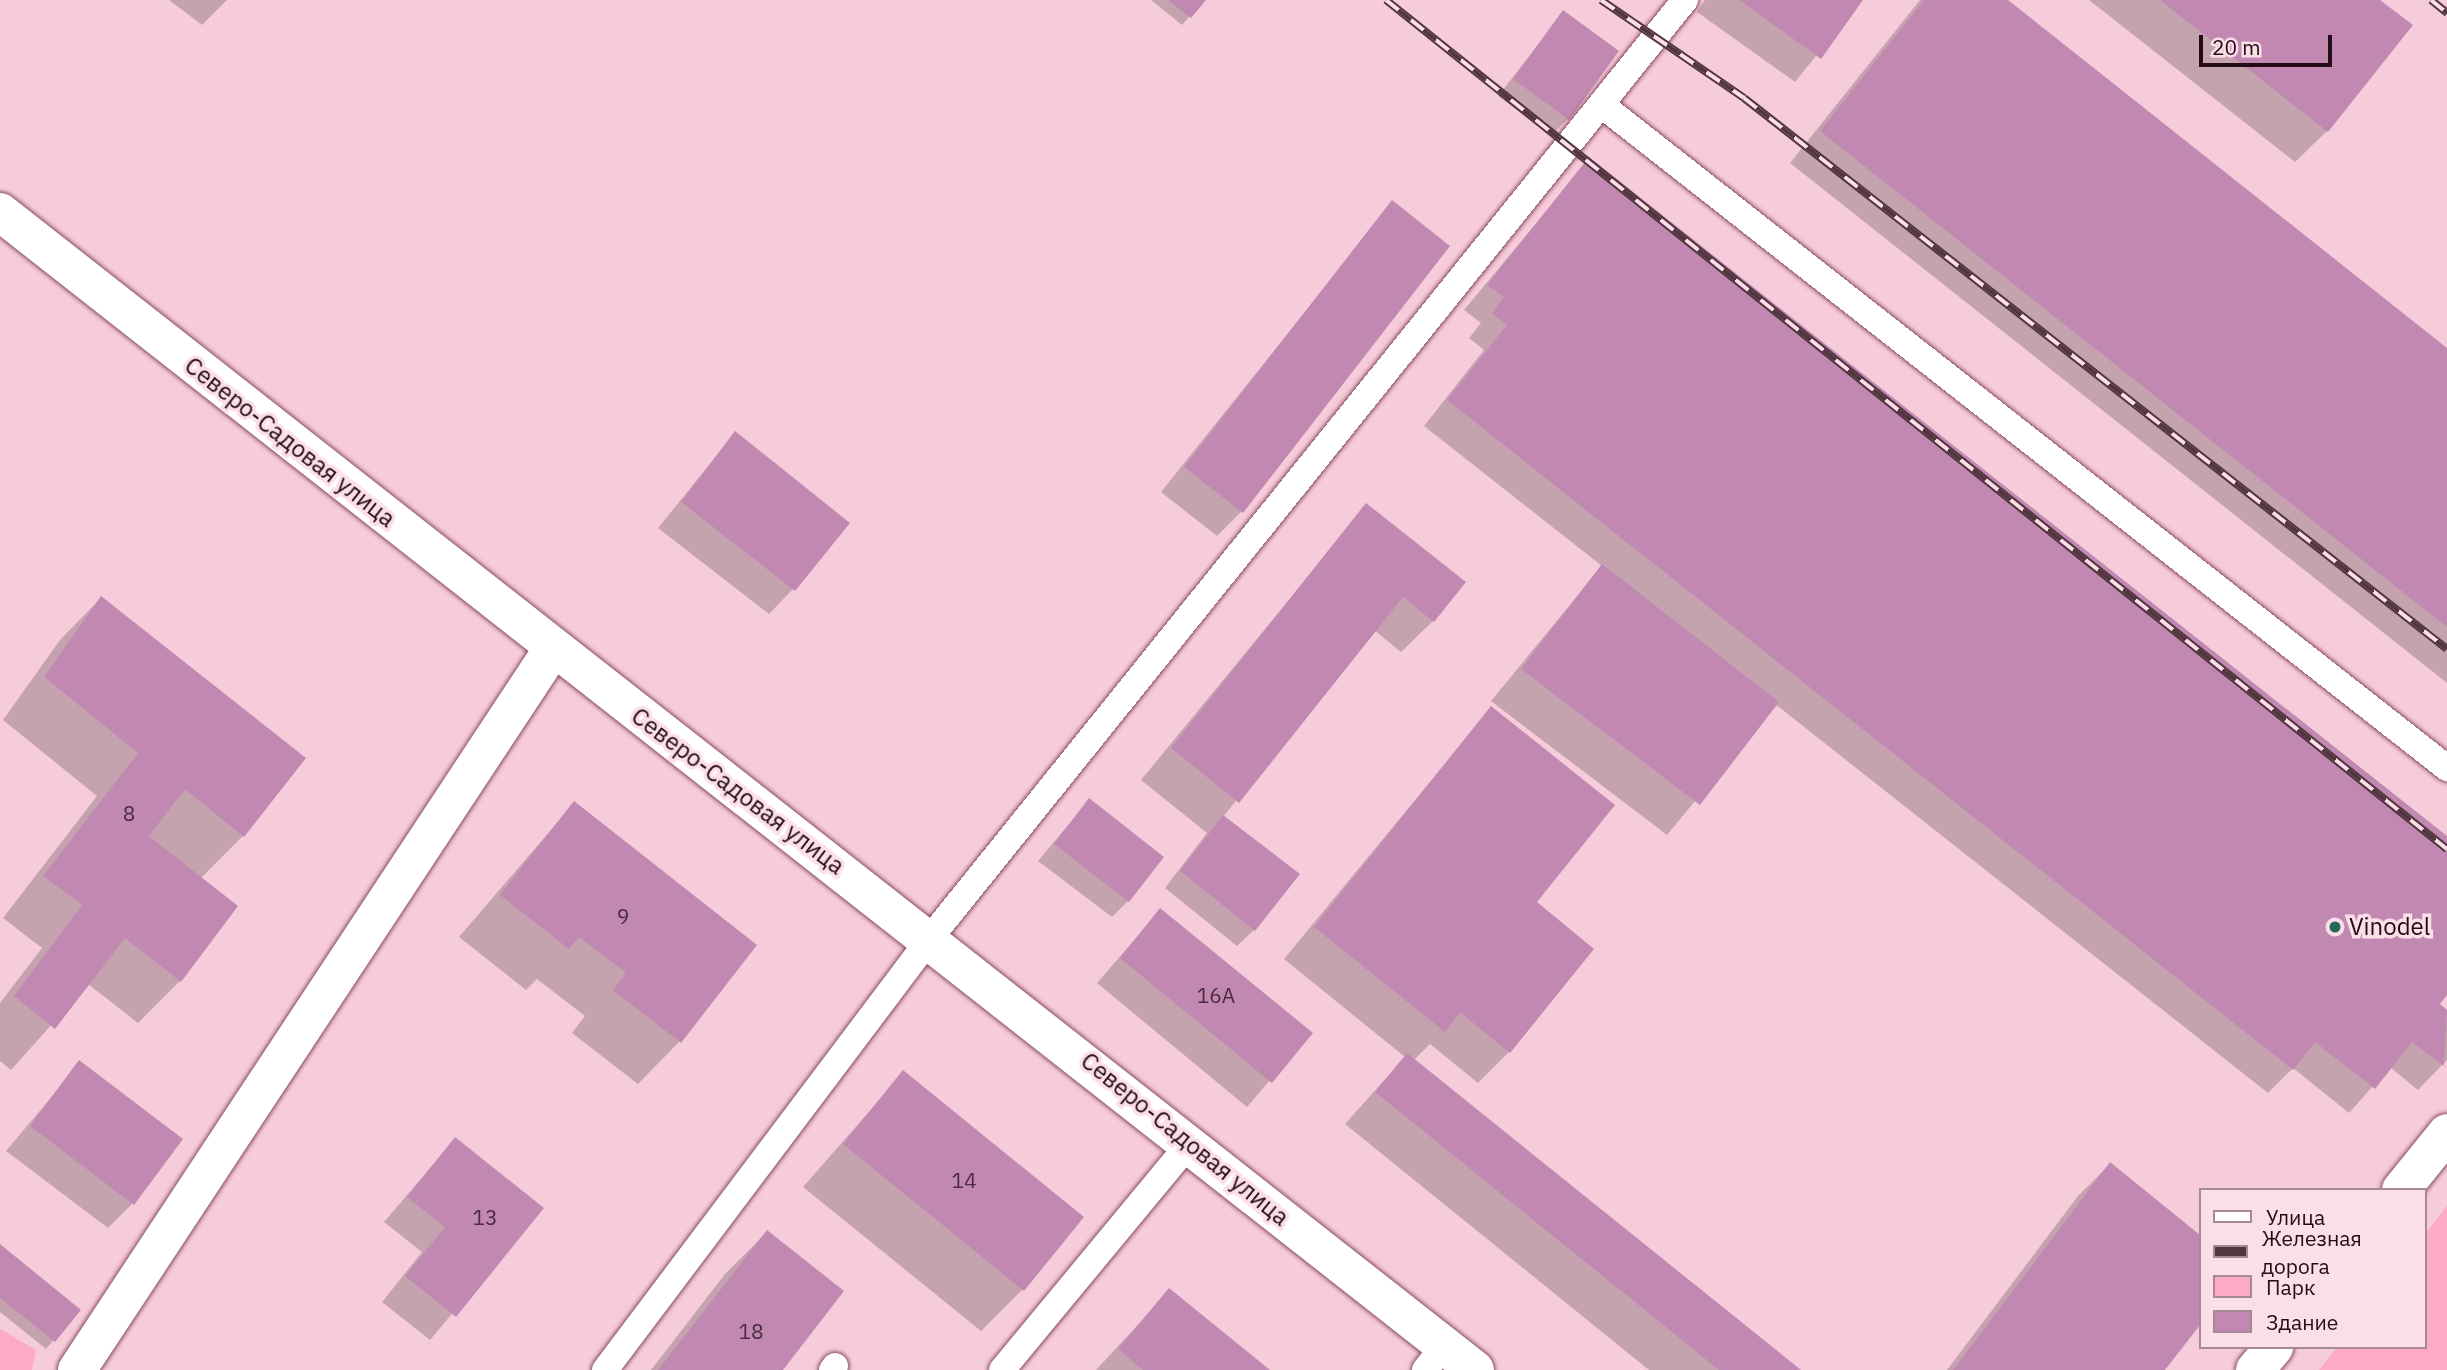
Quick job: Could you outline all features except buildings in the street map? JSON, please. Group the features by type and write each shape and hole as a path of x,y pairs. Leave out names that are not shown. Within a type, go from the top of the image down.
{"street":[{"name":"Северо-Садовая улица","path":"0,212 552,650 931,937 1190,1143 1435,1358 1475,1370"},
{"path":"77,1370 552,650"},
{"path":"2403,1188 2447,1133"},
{"path":"2255,1370 2272,1349"}],"lane":[{"path":"605,1370 931,937 1603,106 1685,0"},
{"path":"1603,106 2447,768"},
{"path":"1002,1370 1190,1143"}],"green space":[{"path":"2447,1206 2447,1370 2319,1370 2335,1349 2426,1349 2426,1232"},
{"path":"0,1329 36,1350 32,1370 0,1370"}],"railway":[{"path":"1386,0 2447,849"},
{"path":"1601,0 1744,98 2447,649"},
{"path":"2431,0 2447,13"}],"place":[{"name":"Vinodel","path":"2335,927"}]}
